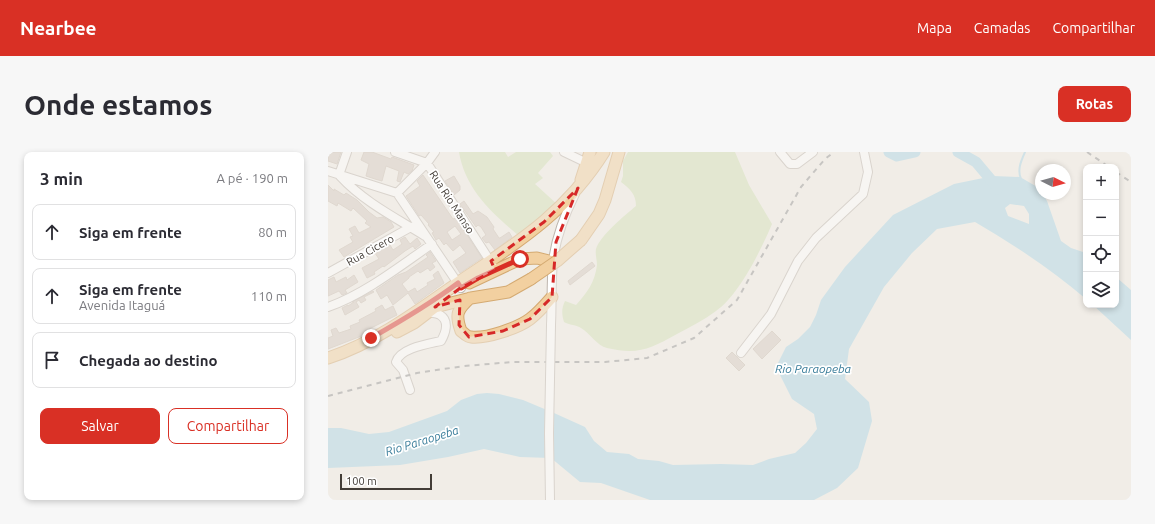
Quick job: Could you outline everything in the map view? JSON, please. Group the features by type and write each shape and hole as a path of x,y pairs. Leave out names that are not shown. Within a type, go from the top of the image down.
{"main road":[{"path":"578,188 590,152"},
{"path":"328,358 371,338 493,266 513,246 544,222 578,188 595,167 604,152"},
{"path":"432,310 471,298 508,292 532,279 581,240 599,214 605,200 619,152"},
{"path":"513,246 520,259"},
{"path":"493,266 520,259 537,258 553,262"},
{"path":"328,366 343,361 369,348 414,322 432,310 460,285"},
{"path":"471,298 460,308 458,317 461,331 469,337 485,336 521,324 530,319 552,297"}],"street":[{"path":"339,175 347,152"},
{"name":"Rua Rio Manso","path":"395,152 427,163 493,266"},
{"path":"397,193 427,163 435,152"},
{"path":"564,152 587,163"},
{"path":"780,152 790,164 797,164 813,152"},
{"path":"741,353 771,314 798,261 816,238 863,194 868,172 864,152"},
{"path":"328,171 397,193 460,285"},
{"path":"339,175 361,196 426,237"},
{"path":"550,500 549,433 553,262 560,227 578,188"},
{"name":"Rua Cicero","path":"328,273 411,227"},
{"path":"328,307 337,304 371,285 432,244"},
{"path":"410,390 403,370 396,362 400,354 421,345 441,341 445,335 446,324 444,318 440,314 432,310"}],"highlighted area":[{"path":"578,188 556,242 552,297 530,319 503,331 469,337 459,325 460,300 435,307 459,289 495,270 491,261 544,222"}],"green space":[{"path":"459,152 505,152 508,157 516,152 550,152 553,156 538,173 543,178 535,184 558,205 519,236 481,199 467,178"},
{"path":"628,152 735,152 749,185 772,224 762,246 741,283 725,304 702,320 659,344 636,351 603,347 581,328 564,322 562,312 565,301 576,305 590,287 597,265 596,249 602,238 636,206 635,198 632,192 621,182 623,176 623,161"}],"water":[{"name":"Rio Paraopeba","path":"993,176 1020,177 1035,186 1035,200 1046,200 1061,241 1071,248 1083,252 1083,297 1032,258 975,222 937,229 912,253 884,287 849,349 845,379 869,402 872,421 858,468 837,488 814,500 650,500 601,483 580,482 551,458 520,457 484,449 400,465 328,468 328,428 341,428 369,434 389,432 447,411 461,400 477,394 487,393 499,394 523,400 554,413 585,427 594,441 607,452 629,454 638,459 659,461 673,465 753,465 769,459 795,453 806,443 817,429 814,414 792,399 777,369 778,363 786,347 798,339 810,327 821,300 845,267 893,215 954,184","holes":["1010,204 1024,206 1029,214 1029,224 1008,216 1005,208"]},
{"path":"1119,280 1131,290 1131,340 1096,308 1119,308"}],"building":[{"path":"328,152 341,152 337,164 328,161"},
{"path":"364,152 372,152 391,159 392,157 414,165 412,171 408,174 404,172 400,182 397,181 399,171 386,166 382,181 366,176 369,164 361,160"},
{"path":"423,175 453,219 456,218 482,258 460,273 453,262 466,253 460,245 453,251 446,243 444,245 439,238 436,240 432,233 434,232 428,225 429,224 421,215 419,216 406,196 420,186 417,181","holes":["455,226 461,234 452,240 447,232"]},
{"path":"454,176 460,186 460,190 454,195 445,181"},
{"path":"328,185 334,191 334,189 344,195 346,193 357,200 377,218 383,217 391,222 394,227 344,257 339,250 353,242 350,237 353,236 349,229 355,226 359,233 371,227 365,223 367,221 353,208 351,211 338,203 337,206 328,201"},
{"path":"464,201 473,214 478,211 487,217 499,238 509,232 512,237 495,250 489,242 486,243 482,238 486,235 481,227 478,225 476,227 460,204"},
{"path":"405,237 410,244 417,238 421,244 415,249 413,246 405,251 384,267 383,266 374,272 375,274 367,278 362,268 379,259 375,253 390,245 393,250 402,244 400,240"},
{"path":"430,252 436,261 432,263 435,267 430,271 428,268 420,273 418,271 402,284 408,292 415,288 417,292 428,285 427,283 435,279 433,275 438,271 444,283 415,304 408,293 393,305 387,295 381,299 376,290 428,257 426,255"},
{"path":"592,262 595,266 570,285 568,281"},
{"path":"354,275 358,282 345,290 347,293 342,295 339,291 328,296 328,280 334,277 336,282 346,277 347,280"},
{"path":"373,291 374,292 364,297 366,300 361,303 359,300 356,302 359,307 345,315 342,308"},
{"path":"382,305 385,310 393,306 397,315 369,329 370,332 364,335 328,349 328,338 333,336 331,330 336,328 339,333 351,329 350,326 360,322 359,320 376,311 375,309"},
{"path":"772,331 781,340 762,359 753,349"},
{"path":"732,352 745,365 739,371 726,358"}],"waterway":[{"path":"889,152 897,156 915,152"},
{"path":"958,152 976,162 997,187 997,189"},
{"path":"1021,179 1019,169 1025,152"}],"railway":[{"path":"328,396 417,373 464,366 513,362 605,362 647,358 694,338 737,300 801,187 825,159 834,152"},
{"path":"1087,152 1105,164"},
{"path":"1119,174 1131,182"}],"route":[{"path":"371,338 443,295 458,283 461,288 478,278 520,259"}]}
